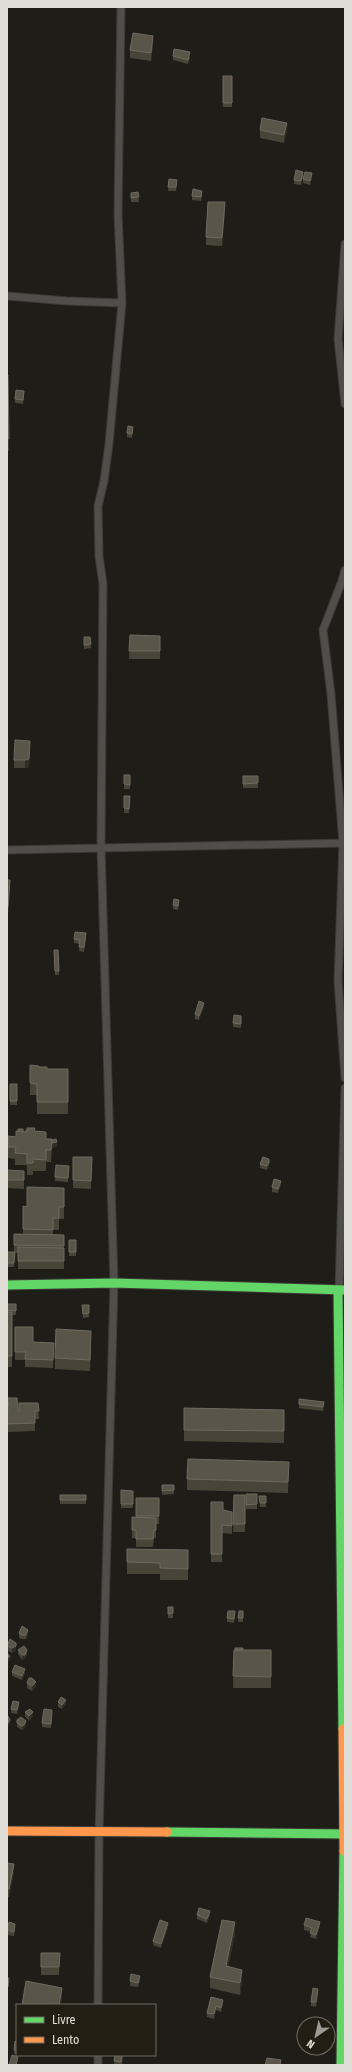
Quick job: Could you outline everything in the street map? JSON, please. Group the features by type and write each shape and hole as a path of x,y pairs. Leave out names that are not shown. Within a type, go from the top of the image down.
{"street":[{"path":"7,1285 114,1282 342,1290 345,1834 341,2065"},
{"path":"7,1832 99,1834 345,1834"}],"lane":[{"path":"98,2004 99,1834 114,1282 101,848 103,584 97,518 109,444 122,303 118,214 121,7"},
{"path":"345,244 338,339 345,404"},
{"path":"7,296 67,301 122,303"},
{"path":"345,570 342,582 323,630 331,694 344,843 338,981 345,1078"},
{"path":"7,850 344,843"},
{"path":"342,1290 345,1088"}],"building":[{"path":"133,33 153,36 151,53 130,50"},
{"path":"174,49 190,52 188,60 173,56"},
{"path":"223,76 232,76 232,103 223,103"},
{"path":"262,118 287,123 284,135 260,130"},
{"path":"296,170 303,172 301,181 294,180"},
{"path":"305,172 312,173 310,181 303,179"},
{"path":"169,179 177,180 176,187 168,187"},
{"path":"193,189 202,191 201,197 192,196"},
{"path":"138,192 139,197 131,198 131,193"},
{"path":"208,202 225,202 222,238 206,237"},
{"path":"8,375 9,439 7,439"},
{"path":"16,390 24,391 23,400 15,399"},
{"path":"128,426 133,427 132,434 127,433"},
{"path":"130,635 160,636 160,651 129,651"},
{"path":"84,637 90,637 91,644 84,645"},
{"path":"15,740 30,741 29,759 14,760"},
{"path":"124,775 130,775 130,785 124,784"},
{"path":"243,776 258,776 258,783 243,784"},
{"path":"124,796 130,796 129,809 124,808"},
{"path":"7,880 10,880 8,907 7,907"},
{"path":"174,899 179,900 178,906 173,905"},
{"path":"75,932 86,933 84,947 79,947 80,940 74,939"},
{"path":"54,950 58,950 59,971 55,971"},
{"path":"199,1001 204,1003 199,1016 195,1014"},
{"path":"234,1015 241,1016 241,1024 233,1023"},
{"path":"30,1065 47,1067 47,1069 68,1069 68,1102 37,1102 37,1084 30,1083"},
{"path":"10,1084 17,1084 17,1101 10,1101"},
{"path":"27,1128 35,1128 34,1131 46,1132 46,1139 52,1139 51,1150 46,1150 46,1160 33,1159 33,1163 27,1163 27,1154 15,1153 16,1147 8,1147 8,1136 16,1137 16,1131 27,1132"},
{"path":"18,1129 23,1129 23,1132 18,1131"},
{"path":"56,1139 57,1142 52,1143 52,1140"},
{"path":"73,1157 92,1157 91,1181 73,1180"},
{"path":"263,1157 269,1159 267,1166 260,1164"},
{"path":"56,1165 69,1166 68,1178 55,1177"},
{"path":"7,1170 24,1171 24,1180 7,1180"},
{"path":"274,1179 281,1181 278,1189 272,1187"},
{"path":"27,1187 64,1188 64,1207 59,1207 59,1218 53,1218 53,1230 23,1229 23,1206 27,1207"},
{"path":"14,1234 64,1235 64,1246 14,1245"},
{"path":"69,1240 76,1240 76,1252 69,1252"},
{"path":"18,1247 64,1248 64,1261 18,1261"},
{"path":"7,1252 15,1252 14,1263 7,1263"},
{"path":"7,1304 16,1304 16,1311 7,1310"},
{"path":"82,1305 89,1305 89,1313 83,1314"},
{"path":"7,1312 12,1312 12,1356 7,1356"},
{"path":"15,1327 33,1327 33,1342 54,1343 53,1360 25,1359 26,1352 15,1352"},
{"path":"56,1329 91,1331 90,1360 55,1358"},
{"path":"8,1398 17,1398 18,1411 19,1403 38,1403 39,1411 35,1411 35,1423 7,1424 7,1411 9,1411"},
{"path":"299,1399 324,1402 323,1407 299,1404"},
{"path":"184,1408 284,1410 284,1431 184,1430"},
{"path":"188,1459 289,1462 288,1482 187,1479"},
{"path":"162,1485 174,1485 174,1490 162,1491"},
{"path":"121,1490 133,1491 133,1504 121,1504"},
{"path":"246,1494 257,1494 257,1504 246,1505"},
{"path":"60,1495 86,1495 86,1500 60,1500"},
{"path":"234,1495 245,1495 245,1524 233,1524"},
{"path":"259,1496 266,1496 266,1503 260,1503"},
{"path":"136,1498 159,1498 159,1516 136,1516"},
{"path":"211,1502 223,1502 223,1510 232,1512 232,1526 222,1525 222,1554 211,1554"},
{"path":"132,1517 156,1518 156,1530 154,1530 153,1539 136,1539 136,1530 132,1530"},
{"path":"127,1549 188,1550 188,1569 160,1568 160,1563 127,1562"},
{"path":"168,1607 173,1607 173,1613 168,1614"},
{"path":"228,1611 235,1611 234,1619 227,1618"},
{"path":"239,1611 243,1611 243,1618 238,1618"},
{"path":"22,1626 28,1630 26,1635 21,1635 19,1633"},
{"path":"10,1639 16,1643 16,1646 12,1648 7,1646"},
{"path":"24,1646 27,1650 25,1655 22,1655 18,1650"},
{"path":"235,1648 243,1648 243,1650 235,1650"},
{"path":"234,1650 271,1650 271,1677 233,1676"},
{"path":"15,1665 25,1669 22,1676 12,1672"},
{"path":"29,1678 32,1678 36,1682 32,1686 27,1683"},
{"path":"61,1697 66,1700 62,1705 58,1702"},
{"path":"13,1701 19,1702 17,1710 11,1709"},
{"path":"30,1709 33,1712 29,1716 25,1712"},
{"path":"44,1709 52,1710 51,1724 42,1723"},
{"path":"8,1716 10,1720 7,1723 7,1717"},
{"path":"21,1717 26,1721 22,1726 17,1723 17,1720"},
{"path":"7,1863 14,1864 9,1889 7,1889"},
{"path":"199,1908 210,1911 207,1919 197,1915"},
{"path":"306,1918 320,1922 316,1935 310,1933 312,1928 304,1925"},
{"path":"160,1920 168,1923 161,1944 153,1941"},
{"path":"222,1920 235,1922 226,1966 242,1970 240,1983 210,1977"},
{"path":"9,1922 15,1924 14,1932 7,1930"},
{"path":"41,1953 60,1953 59,1967 41,1967"},
{"path":"131,1974 140,1976 138,1983 130,1981"},
{"path":"7,1978 9,1978 8,1987 7,1987"},
{"path":"26,1981 62,1988 59,2004 22,2004"},
{"path":"313,1988 318,1989 316,2002 311,2002"},
{"path":"211,1997 223,2000 221,2008 216,2006 214,2014 207,2013"},
{"path":"15,2041 16,2050 14,2050"},
{"path":"12,2055 18,2057 16,2065 9,2065"},
{"path":"115,2056 122,2056 121,2062 114,2061"},
{"path":"267,2058 281,2060 280,2065 265,2065"}],"traffic: fast":[{"path":"7,1285 114,1283 345,1290"},
{"path":"338,1290 343,1729"},
{"path":"167,1832 345,1834"},
{"path":"341,2065 344,1851"}],"traffic: slow":[{"path":"343,1729 344,1851"},
{"path":"7,1831 167,1832"}]}
